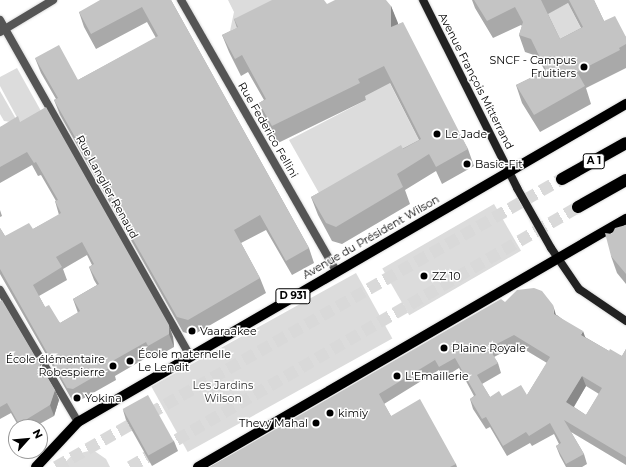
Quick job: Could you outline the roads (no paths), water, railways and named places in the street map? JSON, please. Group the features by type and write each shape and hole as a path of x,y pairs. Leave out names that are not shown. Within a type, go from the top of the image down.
{"highway":[{"name":"A 1","path":"562,179 626,143"},
{"path":"578,207 626,180"}],"main road":[{"name":"Avenue François Mitterrand","path":"423,0 509,172 558,259 572,280 587,296 626,321"},
{"name":"Avenue du Président Wilson","path":"36,467 78,422 626,104"},
{"path":"198,467 626,219"}],"street":[{"path":"3,31 53,0"},
{"name":"Rue Federico Fellini","path":"181,0 336,271"},
{"name":"Rue Langlier Renaud","path":"0,20 3,31 190,356"},
{"path":"0,290 78,422"}],"tunnel":[{"path":"56,467 562,179"},
{"path":"130,467 578,207"}],"place":[{"name":"SNCF - Campus Fruitiers","path":"584,67"},
{"name":"Le Jade","path":"437,134"},
{"name":"Basic-Fit","path":"467,164"},
{"name":"ZZ 10","path":"424,276"},
{"name":"Vaaraakee","path":"192,331"},
{"name":"Plaine Royale","path":"444,348"},
{"name":"École maternelle Le Lendit","path":"130,361"},
{"name":"École élémentaire Robespierre","path":"113,366"},
{"name":"L'Emaillerie","path":"397,376"},
{"name":"Yokina","path":"77,398"},
{"name":"kimiy","path":"330,413"},
{"name":"Thevy Mahal","path":"316,423"}],"park label":[{"name":"Les Jardins Wilson","path":"223,392"}]}
